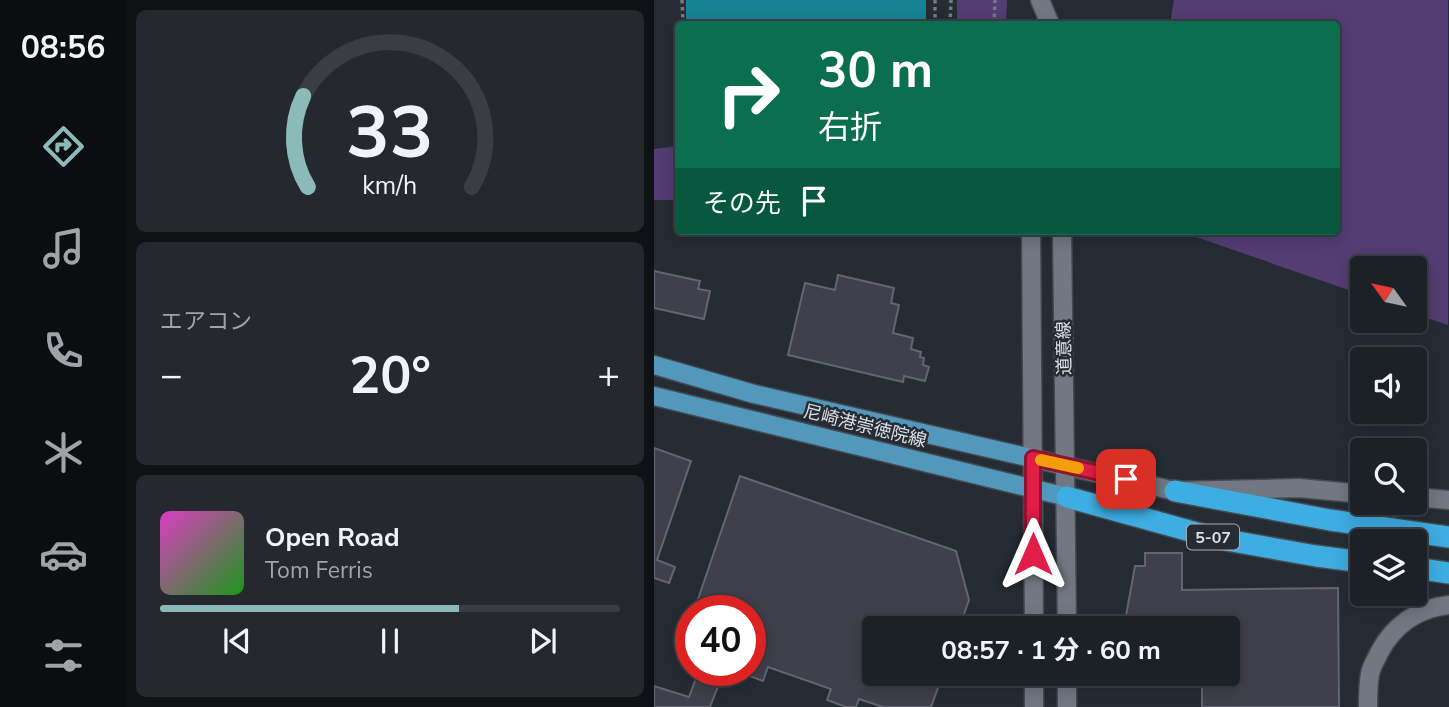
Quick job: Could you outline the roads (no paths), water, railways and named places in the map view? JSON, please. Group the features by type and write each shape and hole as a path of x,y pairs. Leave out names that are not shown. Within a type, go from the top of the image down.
{"highway":[{"name":"5-07","path":"1175,491 1330,520 1447,538"},
{"name":"5-07","path":"1066,497 1215,538 1350,560"},
{"path":"1427,570 1448,573"}],"main road":[{"name":"尼崎港崇徳院線","path":"654,365 754,394 1066,466"},
{"name":"尼崎港崇徳院線","path":"654,396 1066,497"}],"street":[{"path":"1036,21 1040,0"},
{"path":"1040,0 1049,21"},
{"name":"道意線","path":"1031,235 1034,616"},
{"name":"道意線","path":"1062,235 1067,616"},
{"path":"1066,466 1175,491 1299,488 1350,493"},
{"path":"1427,498 1448,500"},
{"path":"1368,707 1370,671 1397,627 1416,614 1436,606 1448,605"},
{"path":"1034,686 1034,707"},
{"path":"1067,686 1067,707"}],"water":[{"path":"686,0 926,0 926,21 686,21"}]}
